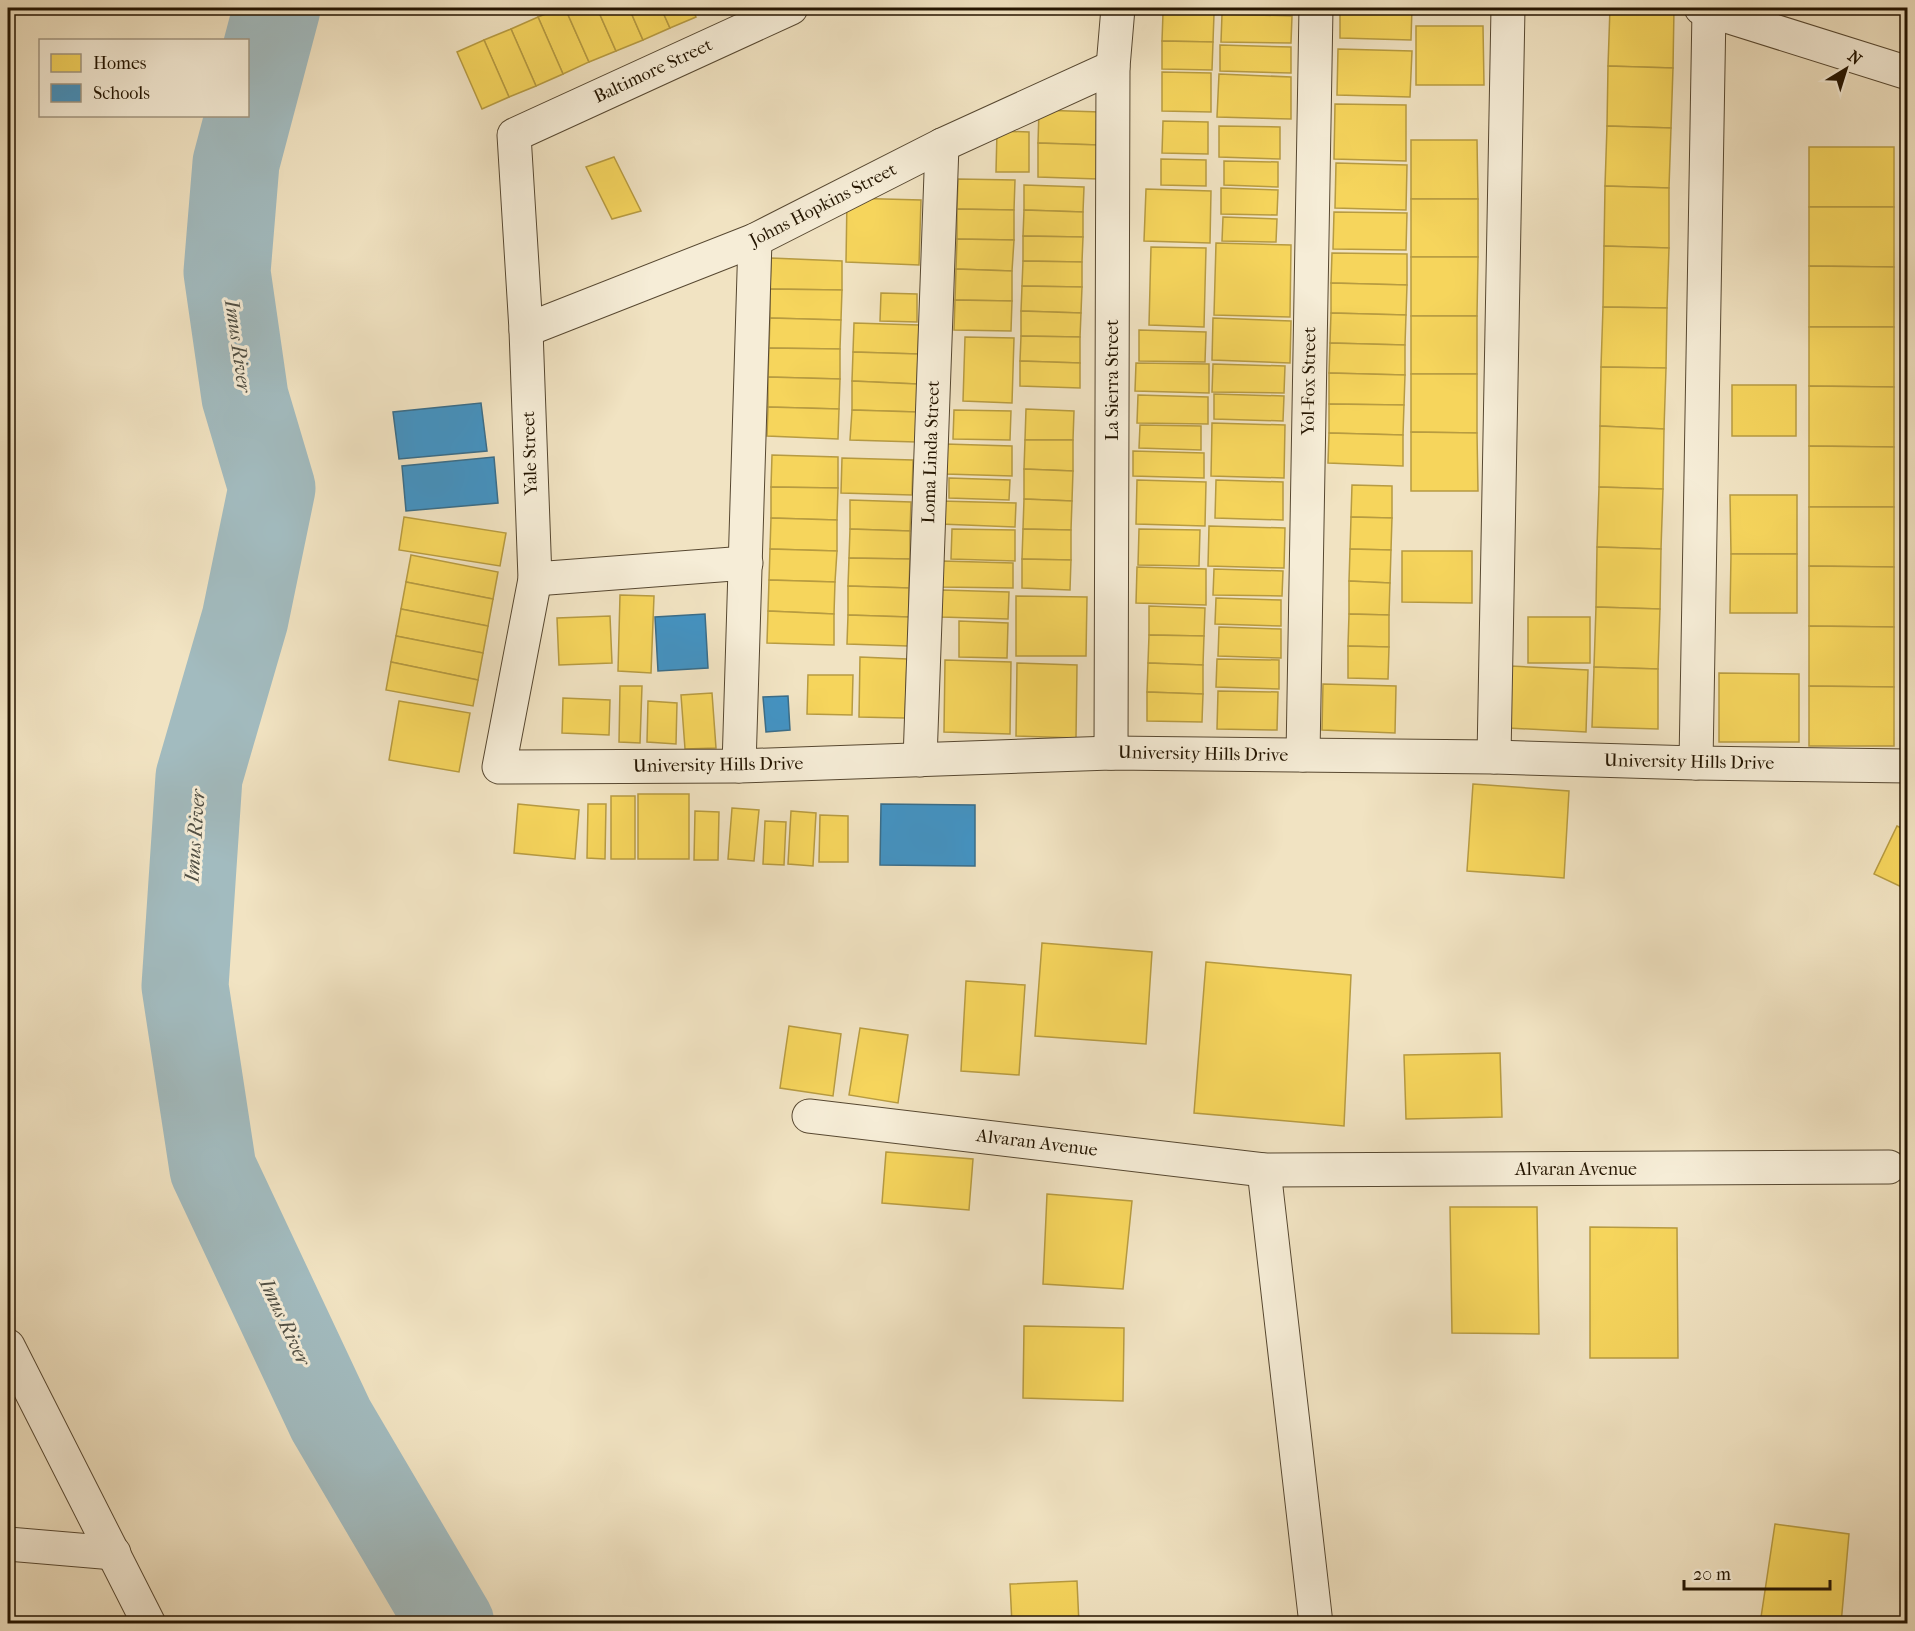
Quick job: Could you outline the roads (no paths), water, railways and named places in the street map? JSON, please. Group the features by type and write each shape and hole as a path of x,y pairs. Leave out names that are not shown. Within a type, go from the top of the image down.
{"street":[{"name":"Baltimore Street","path":"514,135 791,8"},
{"name":"La Sierra Street","path":"1111,753 1113,67 1118,8"},
{"name":"Yol-Fox Street","path":"1303,755 1316,8"},
{"path":"1494,757 1508,8"},
{"path":"1696,763 1705,9 1908,73"},
{"name":"Johns Hopkins Street","path":"526,330 755,240 942,145 1113,67"},
{"name":"Yale Street","path":"499,767 535,579 526,330 514,135"},
{"name":"Loma Linda Street","path":"920,760 942,145"},
{"path":"739,766 755,240"},
{"path":"535,579 746,563"},
{"name":"University Hills Drive","path":"499,767 739,766 1111,753 1494,757 1908,766"},
{"name":"Alvaran Avenue","path":"809,1116 1264,1170 1889,1167"},
{"path":"1264,1170 1316,1623"},
{"path":"8,1346 149,1623"},
{"path":"8,1544 114,1553"}],"waterway":[{"name":"Imus River","path":"249,114 277,8"},
{"name":"Imus River","path":"248,117 236,163 227,272 245,397 272,488 245,619 199,777 185,986 213,1169 331,1420 451,1624"}]}
